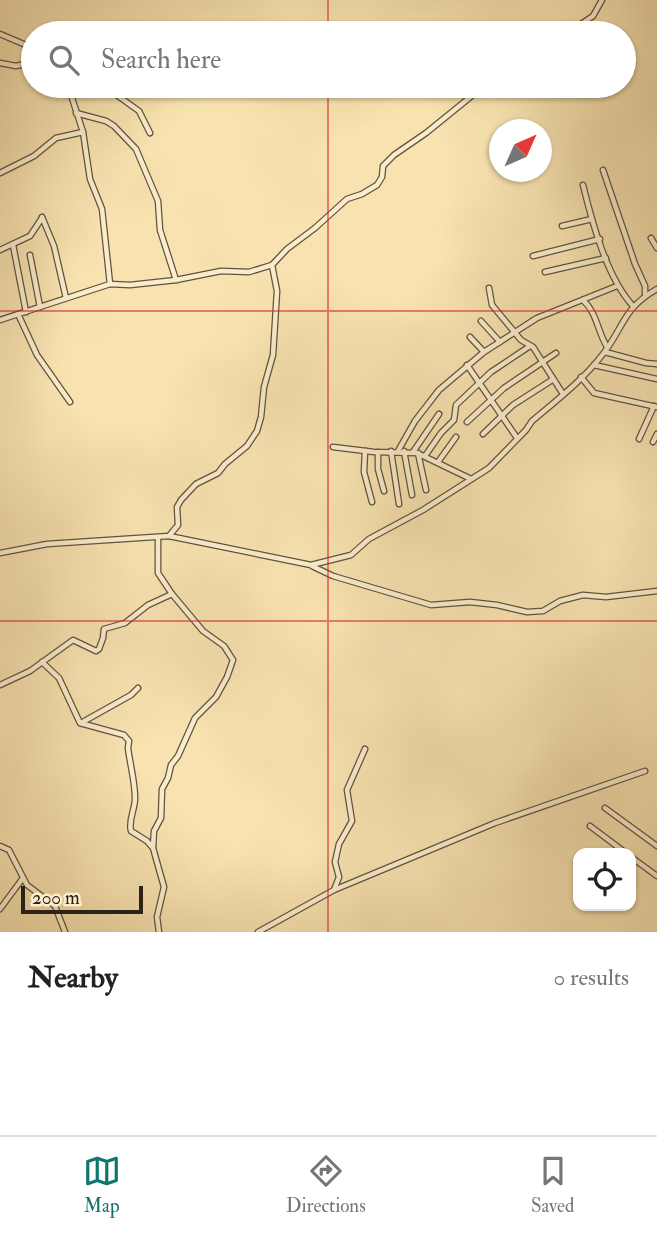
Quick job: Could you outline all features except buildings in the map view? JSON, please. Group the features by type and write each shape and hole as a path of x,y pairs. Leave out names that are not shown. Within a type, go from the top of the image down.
{"street":[{"path":"586,21 593,16 602,0"},
{"path":"0,34 21,43"},
{"path":"0,63 21,65"},
{"path":"72,98 83,132 90,179 102,209 110,284"},
{"path":"121,98 139,111 150,133"},
{"path":"0,320 110,284 130,285 176,280 221,271 249,272 272,265 287,249 347,199 377,185 382,177 383,166 394,155 469,98"},
{"path":"76,113 106,121 136,149 158,201 160,230 176,280"},
{"path":"0,173 34,156 56,138 83,132"},
{"path":"603,170 645,286 645,294"},
{"path":"583,185 592,219 617,286 633,306"},
{"path":"0,250 30,236 42,218 54,246 66,298"},
{"path":"562,226 592,219"},
{"path":"651,238 657,248"},
{"path":"533,256 600,239"},
{"path":"13,245 26,313"},
{"path":"30,255 40,307"},
{"path":"545,272 606,258"},
{"path":"169,536 178,524 177,507 181,500 196,484 218,473 247,446 257,431 264,387 273,355 277,291 272,265"},
{"path":"412,495 401,452 407,432 439,390 484,352 537,318 617,286"},
{"path":"489,288 492,305 514,332 530,345 563,394"},
{"path":"311,565 351,555 369,539 389,530 489,468 532,421 594,365 633,306 645,294 657,289"},
{"path":"583,300 593,310 606,349 646,363 657,364"},
{"path":"19,314 37,355 70,402"},
{"path":"481,321 500,342"},
{"path":"470,337 484,352"},
{"path":"425,456 454,420 456,405 478,383 530,345"},
{"path":"467,422 490,400 556,353"},
{"path":"467,365 517,438"},
{"path":"594,365 657,379"},
{"path":"581,377 594,393 655,407 639,439"},
{"path":"483,434 513,405 552,380"},
{"path":"426,490 415,452 439,414"},
{"path":"653,442 657,434"},
{"path":"438,462 456,437"},
{"path":"332,447 377,452 415,452 471,480"},
{"path":"365,451 365,472 372,502"},
{"path":"391,451 400,504"},
{"path":"377,452 384,491"},
{"path":"0,553 47,544 158,539 169,536 311,565 333,576 431,605 470,602 535,612 543,611 560,601 583,596 606,597 657,591"},
{"path":"158,539 158,573 203,631 224,646 233,660 216,697 195,718 162,789 161,818 154,831 153,848 164,887 157,918 159,932"},
{"path":"0,685 21,676 73,640 76,639 96,651 103,638 104,629 125,623 148,606 172,594"},
{"path":"42,662 59,678 81,724 127,737 135,794 135,807 129,824 131,831 153,848"},
{"path":"81,724 131,695 138,688"},
{"path":"334,890 339,877 335,862 339,844 352,821 346,790 365,749"},
{"path":"258,932 334,890 495,823 645,771"},
{"path":"605,808 657,846"},
{"path":"590,826 619,848"},
{"path":"0,846 9,849 27,885 51,900 65,932"},
{"path":"636,861 657,876"},
{"path":"0,909 23,878"}]}
